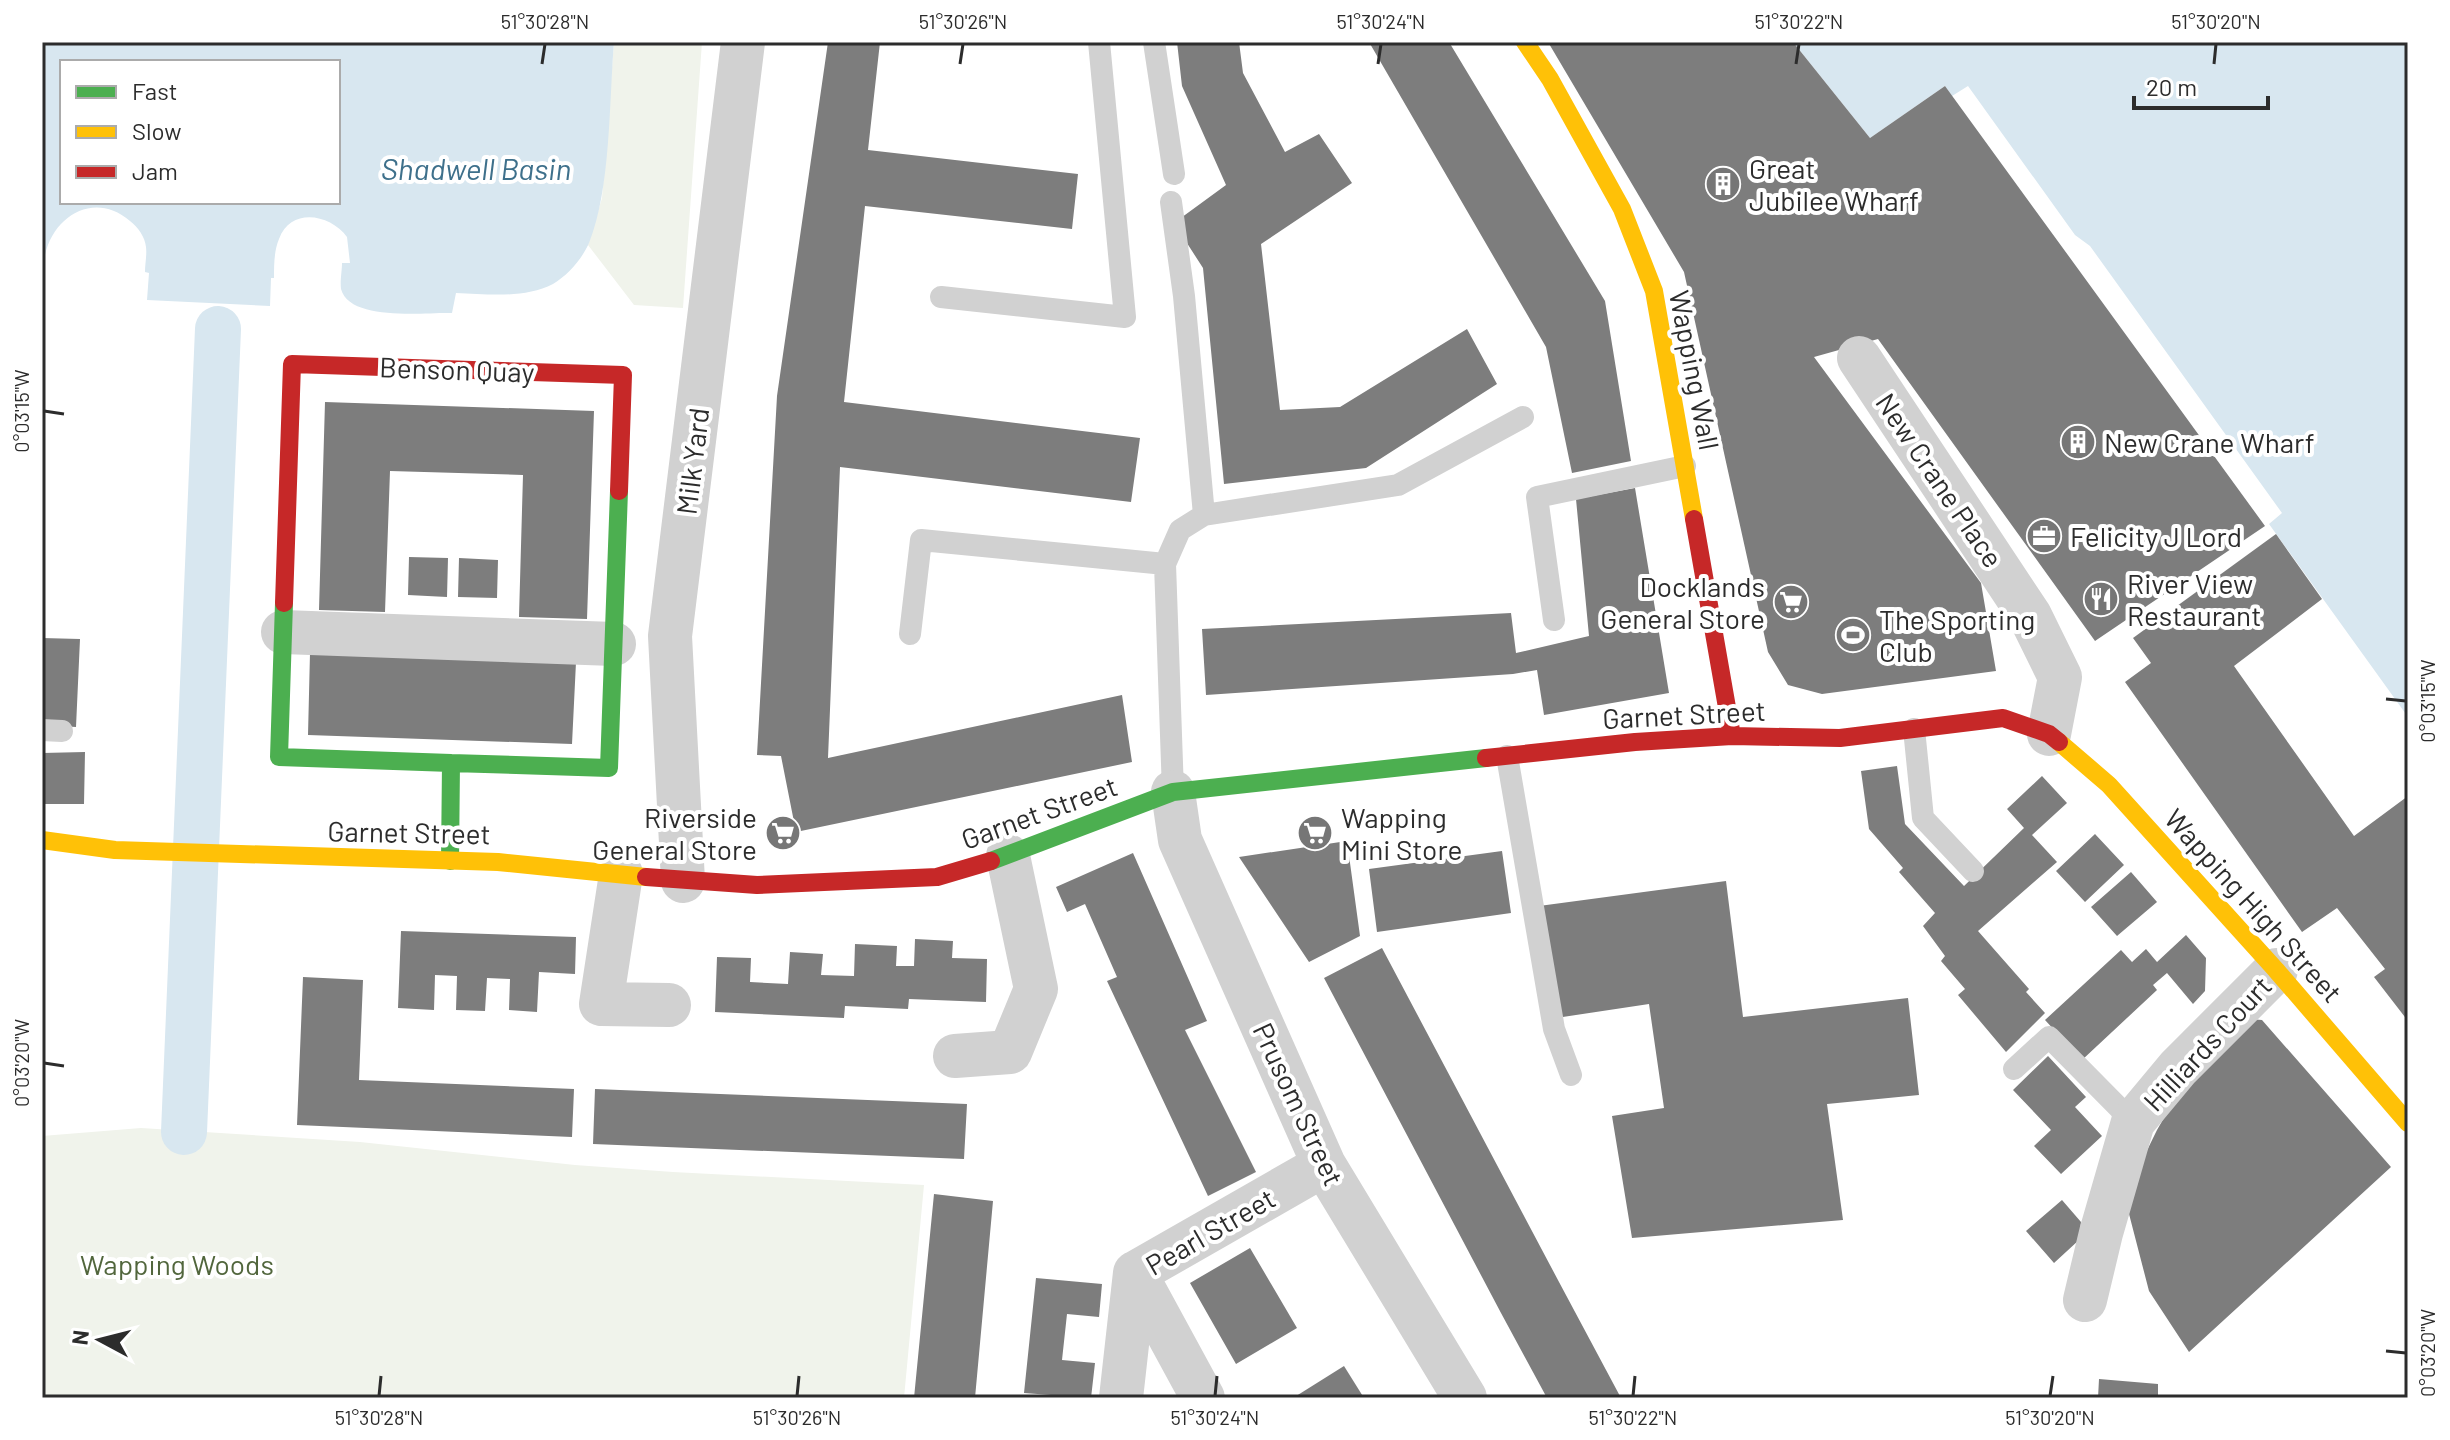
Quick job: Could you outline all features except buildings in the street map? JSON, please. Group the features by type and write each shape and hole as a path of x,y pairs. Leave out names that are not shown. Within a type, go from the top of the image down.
{"street":[{"name":"Milk Yard","path":"683,881 670,636 743,42"},
{"name":"Wapping Wall","path":"1525,42 1550,79 1622,209 1654,291 1732,736"},
{"name":"New Crane Place","path":"1859,358 2030,616 2060,677 2049,734"},
{"name":"Benson Quay","path":"292,364 623,375 609,768 279,757 283,632 292,364"},
{"path":"283,632 614,644"},
{"name":"Garnet Street","path":"42,840 115,850 498,862 683,881 757,885 937,877 1008,856 1173,792 1635,742 1732,736 1840,738 2003,718 2049,734"},
{"name":"Wapping High Street","path":"2049,734 2109,785 2276,970 2408,1123"},
{"path":"450,861 451,763"},
{"name":"Prusom Street","path":"1173,792 1180,840 1324,1165 1465,1398"},
{"path":"955,1056 1010,1052 1036,989 1008,856"},
{"path":"621,874 601,1004 669,1005"},
{"name":"Hilliards Court","path":"2085,1300 2133,1122 2178,1068 2276,970"},
{"name":"Pearl Street","path":"1203,1398 1135,1273 1324,1165"},
{"path":"1121,1398 1135,1273"}],"lane":[{"path":"941,297 1125,317 1099,42"},
{"path":"1154,42 1174,174"},
{"path":"1171,202 1184,296 1204,515"},
{"path":"1173,792 1165,564 1180,530 1204,515 1398,485 1523,417"},
{"path":"1554,620 1537,497 1685,466"},
{"path":"910,634 921,540 1165,564"},
{"path":"1914,729 1923,818 1973,871"},
{"path":"1507,756 1554,1029 1571,1075"},
{"path":"2014,1069 2049,1037 2133,1122"}],"green space":[{"path":"614,42 702,42 683,308 634,305 588,245 602,198"},
{"name":"Wapping Woods","path":"141,1128 360,1142 575,1165 924,1185 904,1398 42,1398 42,1136"}],"water":[{"name":"Shadwell Basin","path":"42,42 614,42 608,145 596,221 583,255 569,271 542,289 518,294 456,293 452,313 390,313 358,307 347,299 341,289 342,263 350,263 347,237 331,223 311,217 292,222 279,239 274,278 271,278 270,306 147,300 149,273 145,272 146,247 141,232 117,212 103,208 90,208 67,219 57,229 45,255 42,359"},
{"path":"1793,42 2408,42 2408,717 2269,524 2282,513 2090,246 2075,235 1968,86 1952,96 1945,86 1870,138"}],"waterway":[{"path":"184,1132 218,329"}],"traffic: fast":[{"path":"451,763 609,768 619,491"},
{"path":"284,603 279,757 451,763 450,861"},
{"path":"991,861 1173,792 1486,758"}],"traffic: slow":[{"path":"1525,42 1550,79 1622,209 1654,291 1694,519"},
{"path":"2059,742 2109,785 2276,970 2408,1123"},
{"path":"42,840 115,850 498,862 646,877"}],"traffic: jam":[{"path":"284,603 292,364 623,375 619,491"},
{"path":"1694,519 1732,736"},
{"path":"1486,758 1635,742 1732,736 1840,738 2003,718 2049,734 2059,742"},
{"path":"646,877 757,885 937,877 991,861"}],"place":[{"name":"Great Jubilee Wharf","path":"1723,184"},
{"name":"New Crane Wharf","path":"2078,442"},
{"name":"Felicity J Lord","path":"2044,536"},
{"name":"River View Restaurant","path":"2101,599"},
{"name":"Docklands General Store","path":"1791,602"},
{"name":"The Sporting Club","path":"1853,635"},
{"name":"Riverside General Store","path":"783,833"},
{"name":"Wapping Mini Store","path":"1315,833"}]}
